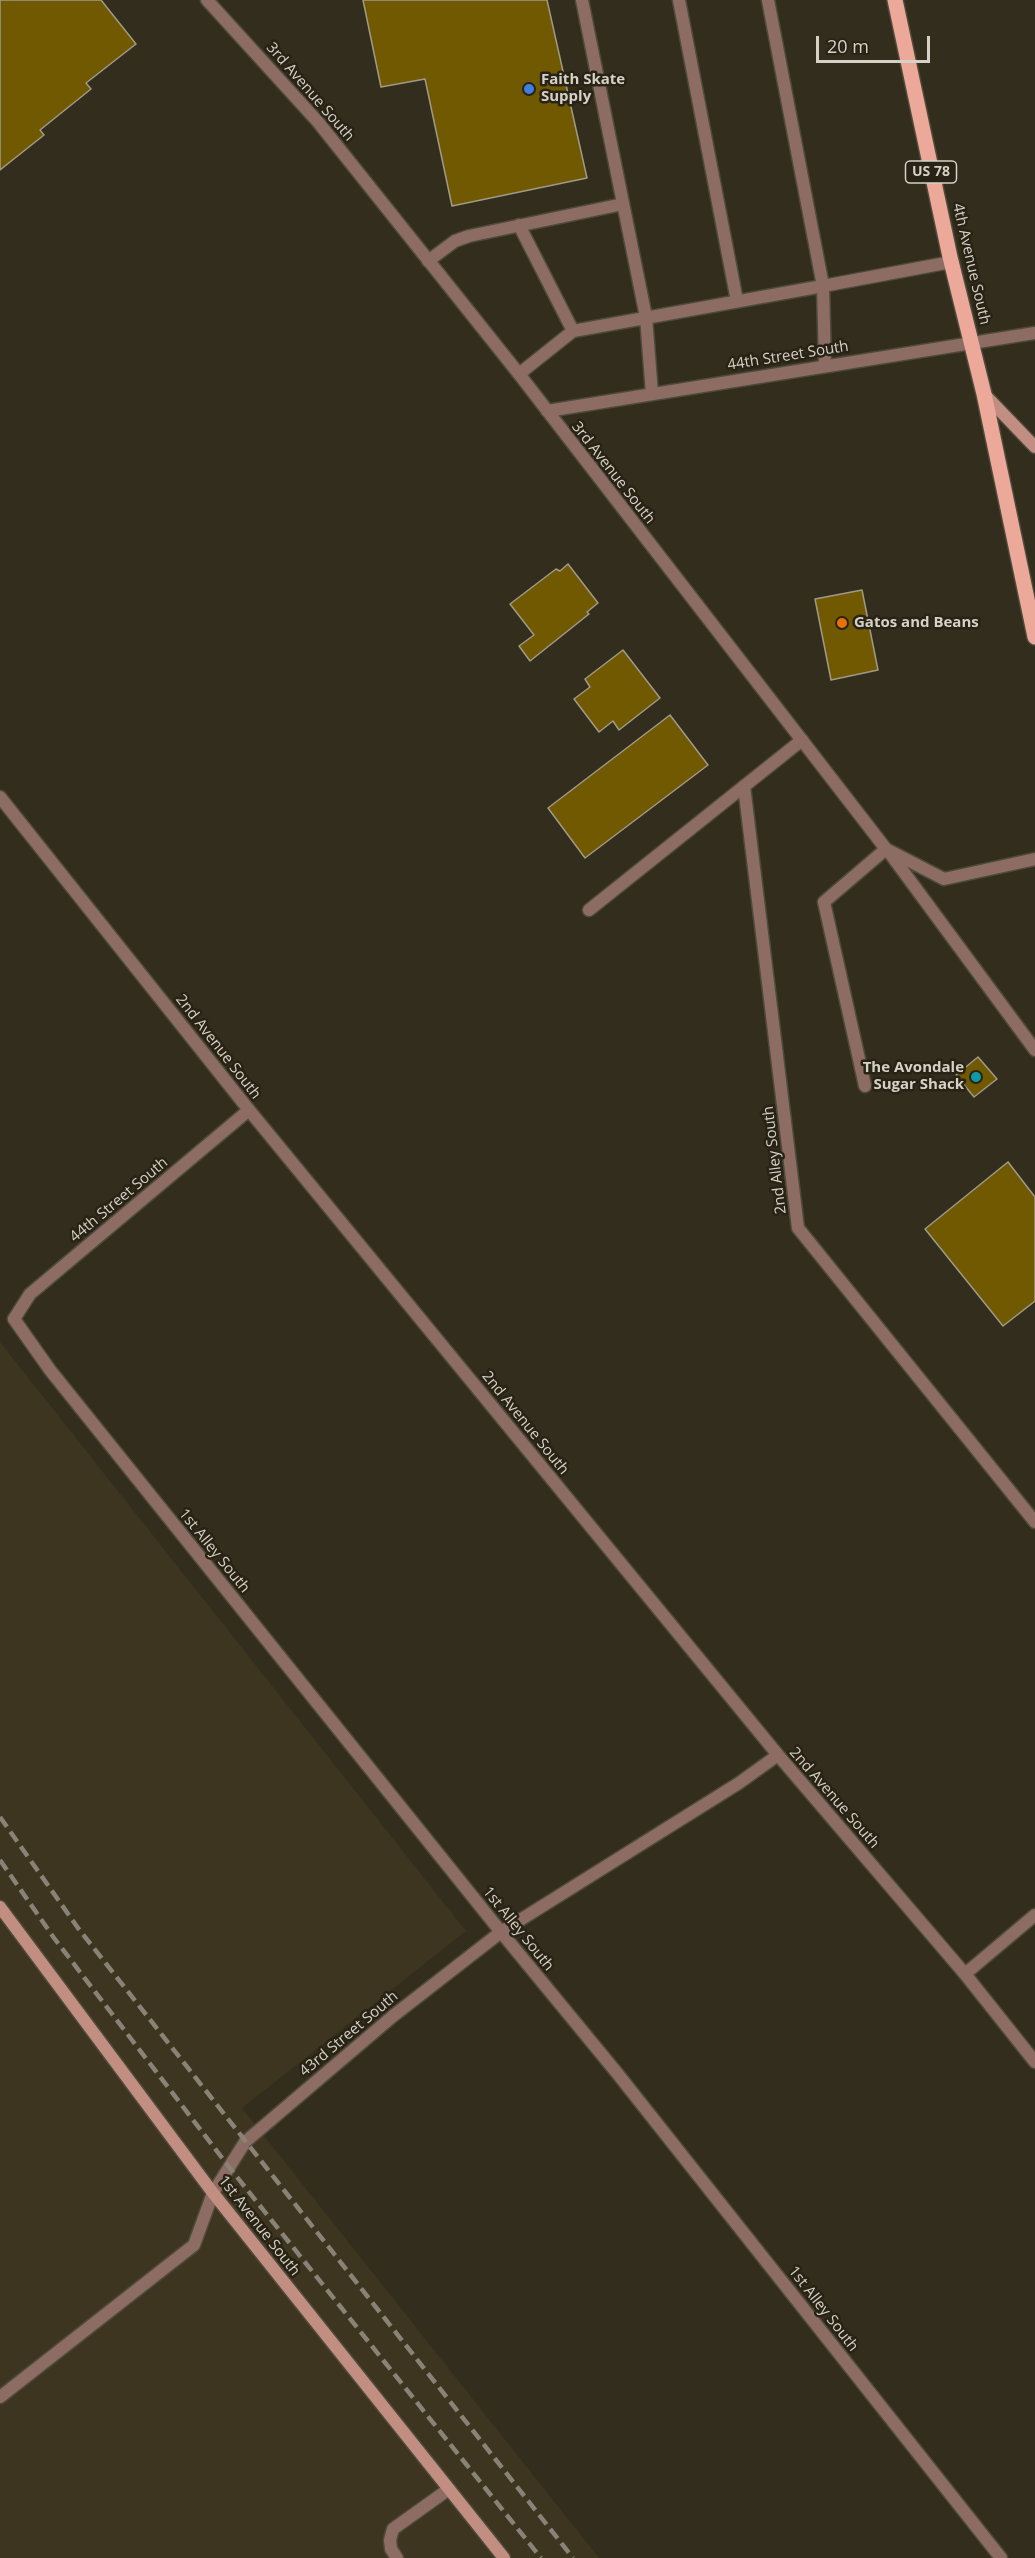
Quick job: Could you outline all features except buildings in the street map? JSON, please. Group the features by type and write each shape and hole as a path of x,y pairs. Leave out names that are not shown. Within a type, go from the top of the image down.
{"main road":[{"name":"4th Avenue South","path":"895,0 951,262 984,394"},
{"name":"US 78","path":"984,394 1035,637"}],"street":[{"name":"3rd Avenue South","path":"207,0 318,122 519,374 886,849 944,879 1035,859"},
{"path":"582,0 646,317 652,394"},
{"path":"679,0 737,301"},
{"path":"768,0 823,285 825,365"},
{"path":"428,261 455,241 519,225 623,204"},
{"path":"519,225 573,331"},
{"path":"519,374 573,331 951,262"},
{"name":"44th Street South","path":"547,411 1035,333"},
{"name":"4th Avenue South","path":"984,394 1035,447"},
{"path":"589,910 802,740"},
{"name":"2nd Alley South","path":"744,786 798,1228 1035,1522"},
{"name":"2nd Avenue South","path":"0,797 249,1110 778,1755 965,1974 1035,2062"},
{"path":"865,1086 824,902 886,849 1035,1050"},
{"name":"44th Street South","path":"14,1318 30,1294 249,1110"},
{"name":"1st Alley South","path":"14,1318 50,1370 617,2073 1001,2558"},
{"name":"43rd Street South","path":"0,2397 194,2245 213,2193 245,2142 393,2016 501,1932 739,1783 778,1755"},
{"name":"1st Avenue South","path":"0,1907 213,2193 449,2488 499,2556"},
{"path":"965,1974 1035,1915"},
{"path":"397,2558 391,2549 390,2540 393,2529 449,2488"}],"shaded area":[{"path":"0,1342 466,1931 242,2108 599,2558 0,2558"}],"railway":[{"path":"0,1817 78,1928 573,2558"},
{"path":"0,1860 54,1938 229,2167 541,2558"}],"place":[{"name":"Faith Skate Supply","path":"529,89"},
{"name":"Gatos and Beans","path":"842,623"},
{"name":"The Avondale Sugar Shack","path":"976,1077"}]}
